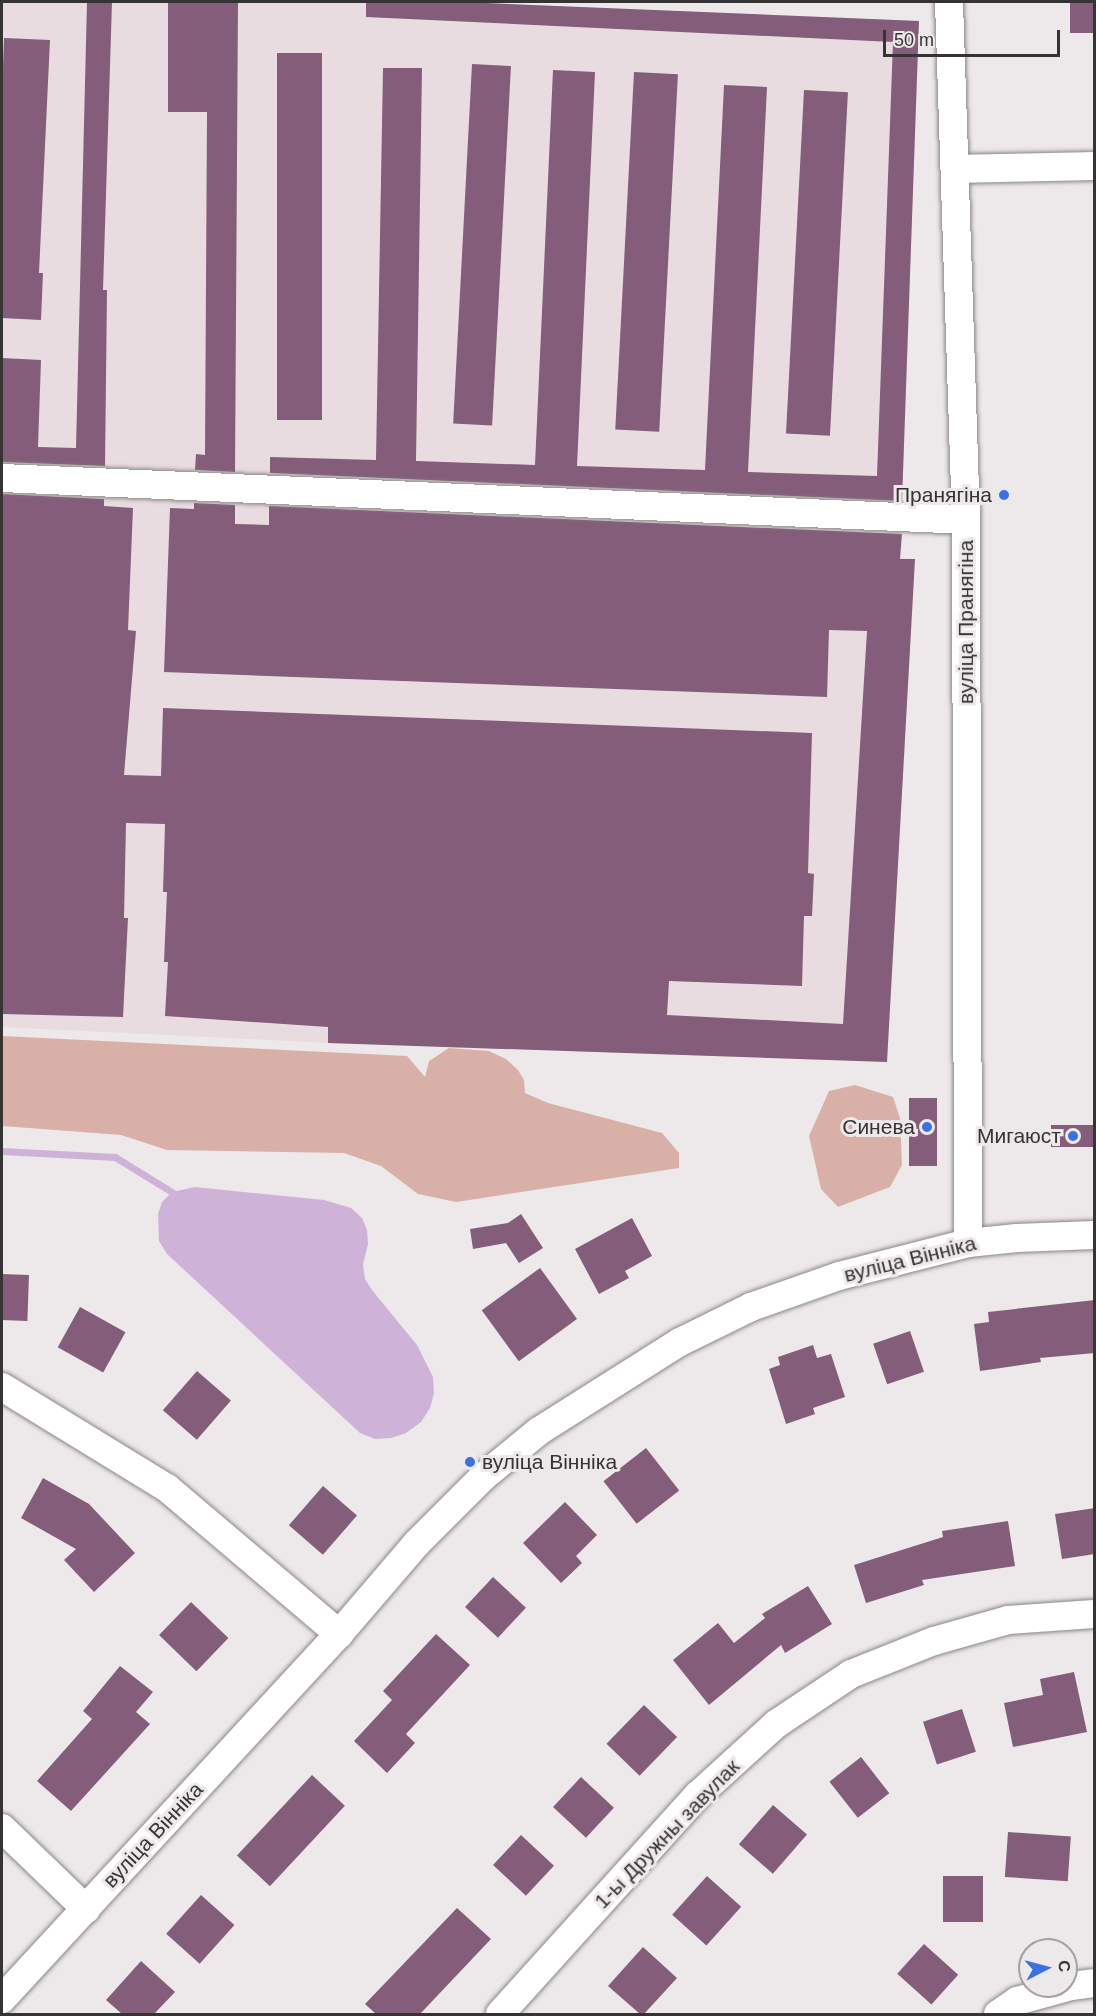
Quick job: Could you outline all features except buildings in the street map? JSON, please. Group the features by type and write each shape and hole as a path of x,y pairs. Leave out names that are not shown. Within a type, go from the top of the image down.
{"street":[{"name":"вуліца Пранягіна","path":"949,2 966,520 968,1243"},
{"path":"955,169 1095,166"},
{"path":"2,478 966,520"},
{"name":"вуліца Вінніка","path":"2,1999 339,1634 417,1543 483,1477 539,1431 680,1342 751,1307 839,1276 968,1243 1017,1238 1095,1235"},
{"path":"2,1387 167,1488 339,1634"},
{"name":"1-ы Дружны завулак","path":"500,2014 698,1796 776,1724 832,1686 851,1674 934,1641 1008,1620 1095,1614"},
{"path":"2,1828 86,1909"},
{"path":"998,2014 1017,2001 1071,1986 1095,1983"}],"shaded area":[{"path":"2,2 455,2 919,21 900,558 915,559 887,1062 328,1043 2,1027"},
{"path":"2,1036 407,1056 425,1077 429,1061 449,1048 489,1051 506,1059 518,1070 524,1080 525,1093 548,1103 662,1133 679,1153 679,1168 456,1202 418,1194 381,1166 344,1153 167,1150 121,1135 2,1126"},
{"path":"855,1085 893,1097 900,1118 902,1165 890,1187 838,1207 821,1189 809,1136 829,1091"},
{"path":"195,1187 324,1200 351,1208 362,1218 367,1230 368,1244 363,1265 365,1279 417,1345 433,1377 434,1393 430,1408 421,1422 406,1433 391,1438 375,1439 360,1433 167,1254 159,1241 158,1214 162,1202 172,1192"}],"waterway":[{"path":"2,1151 115,1157 172,1192"}],"place":[{"name":"Пранягіна","path":"1004,495"},
{"name":"Синева","path":"927,1127"},
{"name":"Мигаюст","path":"1073,1136"},
{"name":"вуліца Вінніка","path":"470,1462"}]}
